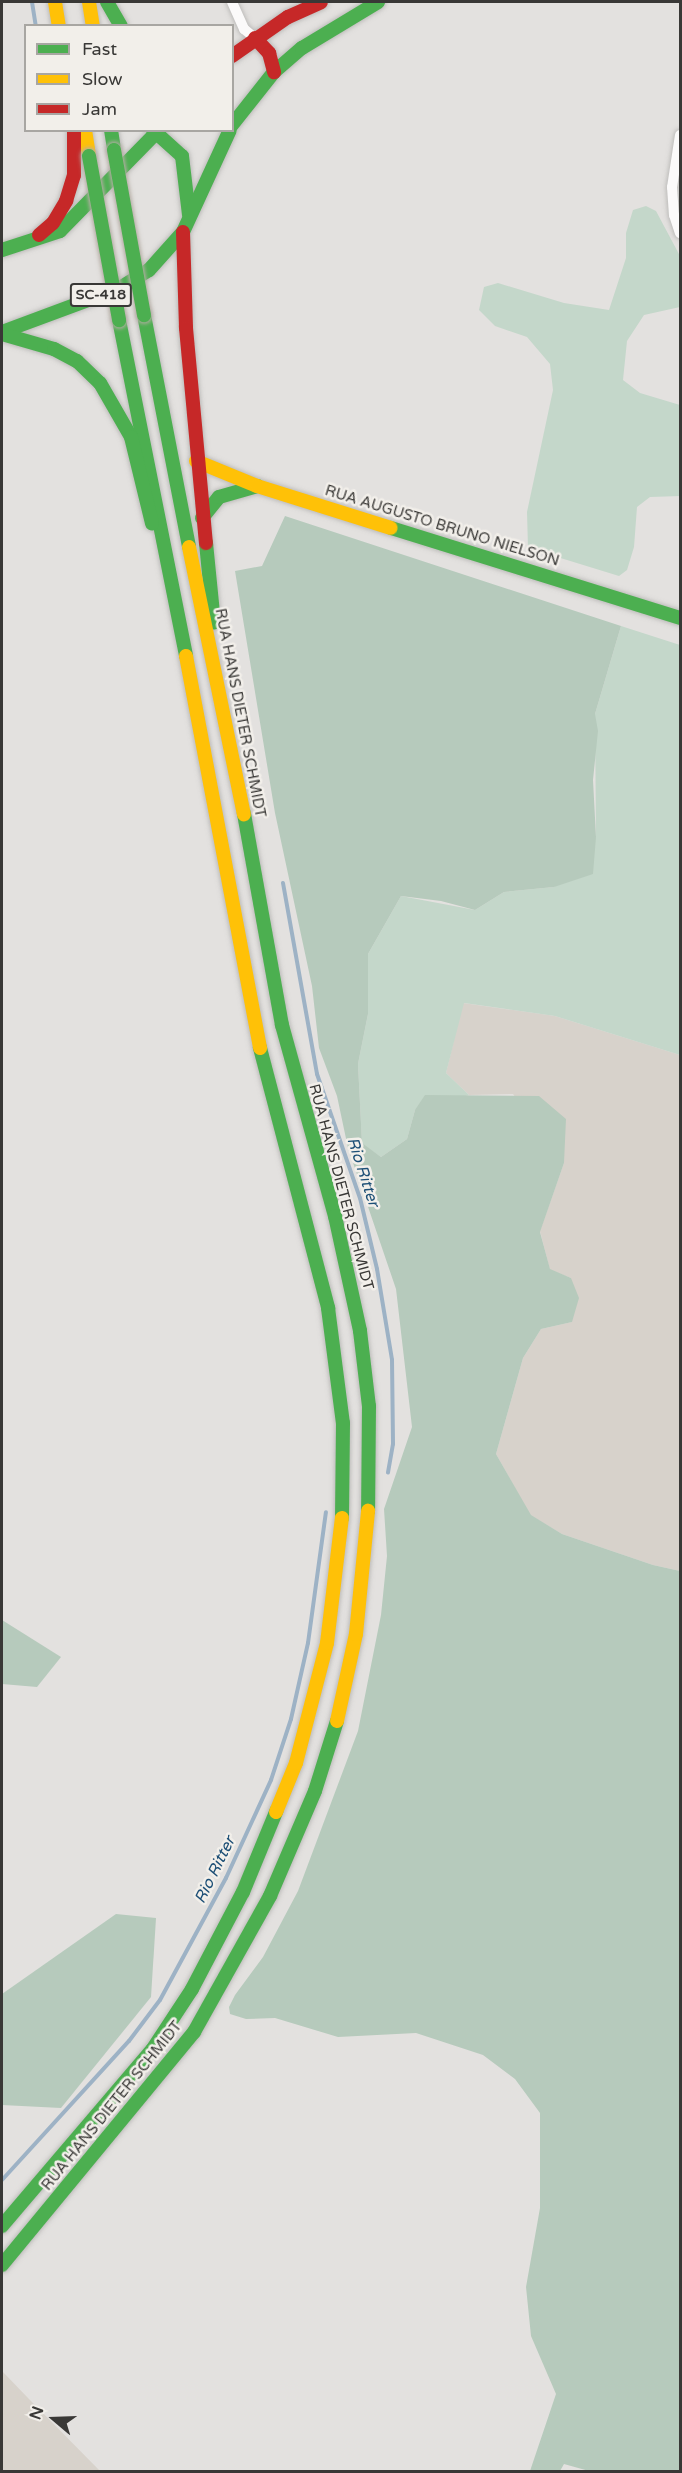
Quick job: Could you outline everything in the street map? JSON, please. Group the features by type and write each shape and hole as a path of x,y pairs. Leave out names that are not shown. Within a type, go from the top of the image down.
{"main road":[{"path":"55,2 59,24"},
{"path":"65,2 69,24"},
{"path":"89,2 93,24"},
{"path":"105,2 108,24"},
{"path":"105,2 120,24"},
{"path":"235,52 288,17 321,2"},
{"path":"234,122 274,72 310,43 378,2"},
{"path":"255,39 269,53 274,72"},
{"path":"30,243 53,223 66,201 74,175 74,132"},
{"name":"RUA HANS DIETER SCHMIDT","path":"2,2226 152,2050 219,1942 269,1836 296,1763 327,1643 337,1577 344,1474 335,1352 312,1238 255,1029 195,697 119,320 85,132"},
{"name":"RUA HANS DIETER SCHMIDT","path":"2,2265 171,2063 240,1955 315,1791 347,1682 364,1584 371,1449 363,1354 342,1244 282,1025 222,695 197,587 111,132"},
{"path":"2,250 30,243 60,231 156,132 182,156 187,176 186,226 181,261 196,461 222,695"},
{"path":"186,226 229,132"},
{"name":"SC-418","path":"2,333 120,288 150,270 186,226"},
{"path":"2,333 24,339 77,361 100,383 119,412 131,437 195,697"},
{"name":"RUA AUGUSTO BRUNO NIELSON","path":"196,461 257,486 681,618"},
{"path":"202,518 219,497 257,486"}],"street":[{"path":"232,2 244,29 255,39"},
{"path":"681,135 672,204 681,233"}],"shaded area":[{"path":"463,1003 555,1016 680,1055 680,1571 653,1565 562,1534 530,1515 496,1454 523,1358 541,1329 572,1322 571,1278 550,1270 540,1231 564,1163 513,1094 469,1095 446,1073"},
{"path":"2,2371 28,2398 100,2471 2,2471"}],"green space":[{"path":"646,206 656,211 680,256 680,307 644,315 627,341 623,380 640,393 680,405 680,496 650,497 637,507 634,547 627,570 619,576 528,548 527,512 553,390 550,364 527,337 495,326 479,310 484,287 498,283 564,303 609,310 626,258 626,233 633,210"},
{"path":"285,516 621,626 595,714 598,731 593,780 596,837 593,874 554,887 504,892 475,910 441,901 401,896 368,954 368,1014 358,1064 362,1143 381,1157 407,1139 415,1110 425,1095 539,1096 566,1119 564,1163 540,1232 550,1269 571,1278 579,1298 572,1322 541,1329 523,1358 496,1454 531,1515 562,1534 653,1565 680,1571 680,2471 589,2471 564,2464 560,2471 530,2471 556,2394 531,2336 526,2287 540,2208 540,2113 515,2079 483,2055 416,2033 338,2037 275,2018 246,2019 230,2014 229,2007 235,1995 263,1957 298,1891 358,1731 381,1615 387,1556 384,1509 412,1427 396,1289 348,1148 337,1096 319,1048 312,986 275,813 235,571 262,566"},
{"path":"621,626 680,645 680,1055 555,1016 464,1003 446,1073 469,1095 415,1110 407,1139 381,1157 362,1144 358,1064 368,1014 368,954 401,896 475,910 504,892 554,887 596,837 595,714"},
{"path":"2,1620 61,1657 37,1687 2,1684"},
{"path":"116,1914 156,1918 151,1997 61,2108 2,2105 2,1994"}],"waterway":[{"name":"Rio Ritter","path":"32,2 36,24"},
{"name":"Rio Ritter","path":"283,883 317,1074 360,1198 377,1269 392,1360 393,1444 388,1473"},
{"name":"Rio Ritter","path":"2,2180 129,2041 160,2000 226,1878 271,1780 291,1719 308,1643 326,1512"}],"traffic: fast":[{"path":"107,2 120,24"},
{"path":"234,122 274,72 302,48 378,2"},
{"path":"111,132 114,150"},
{"path":"155,132 182,156 189,215"},
{"path":"2,250 60,231 157,132"},
{"path":"2,332 120,288 149,270 183,232 229,132"},
{"path":"114,150 144,315"},
{"path":"89,156 119,320"},
{"path":"144,315 189,547"},
{"path":"119,320 186,656"},
{"path":"2,334 54,349 77,361 100,383 131,437 152,523"},
{"path":"202,518 219,497 257,486"},
{"path":"391,528 680,618"},
{"path":"206,543 214,623"},
{"path":"244,814 282,1025 335,1216 360,1331 369,1406 368,1511"},
{"path":"260,1048 328,1308 343,1423 342,1518"},
{"path":"2,2265 194,2032 270,1896 315,1791 337,1721"},
{"path":"2,2226 152,2050 192,1989 243,1892 276,1812"}],"traffic: slow":[{"path":"55,2 59,24"},
{"path":"89,2 93,24"},
{"path":"85,132 89,156"},
{"path":"196,461 257,486 391,528"},
{"path":"189,547 244,814"},
{"path":"186,656 260,1048"},
{"path":"337,1721 356,1634 368,1511"},
{"path":"276,1812 296,1763 327,1643 342,1518"}],"traffic: jam":[{"path":"234,55 288,17 321,2"},
{"path":"255,38 269,53 274,72"},
{"path":"39,235 53,223 66,201 74,175 74,132"},
{"path":"183,232 186,328 206,543"}]}
